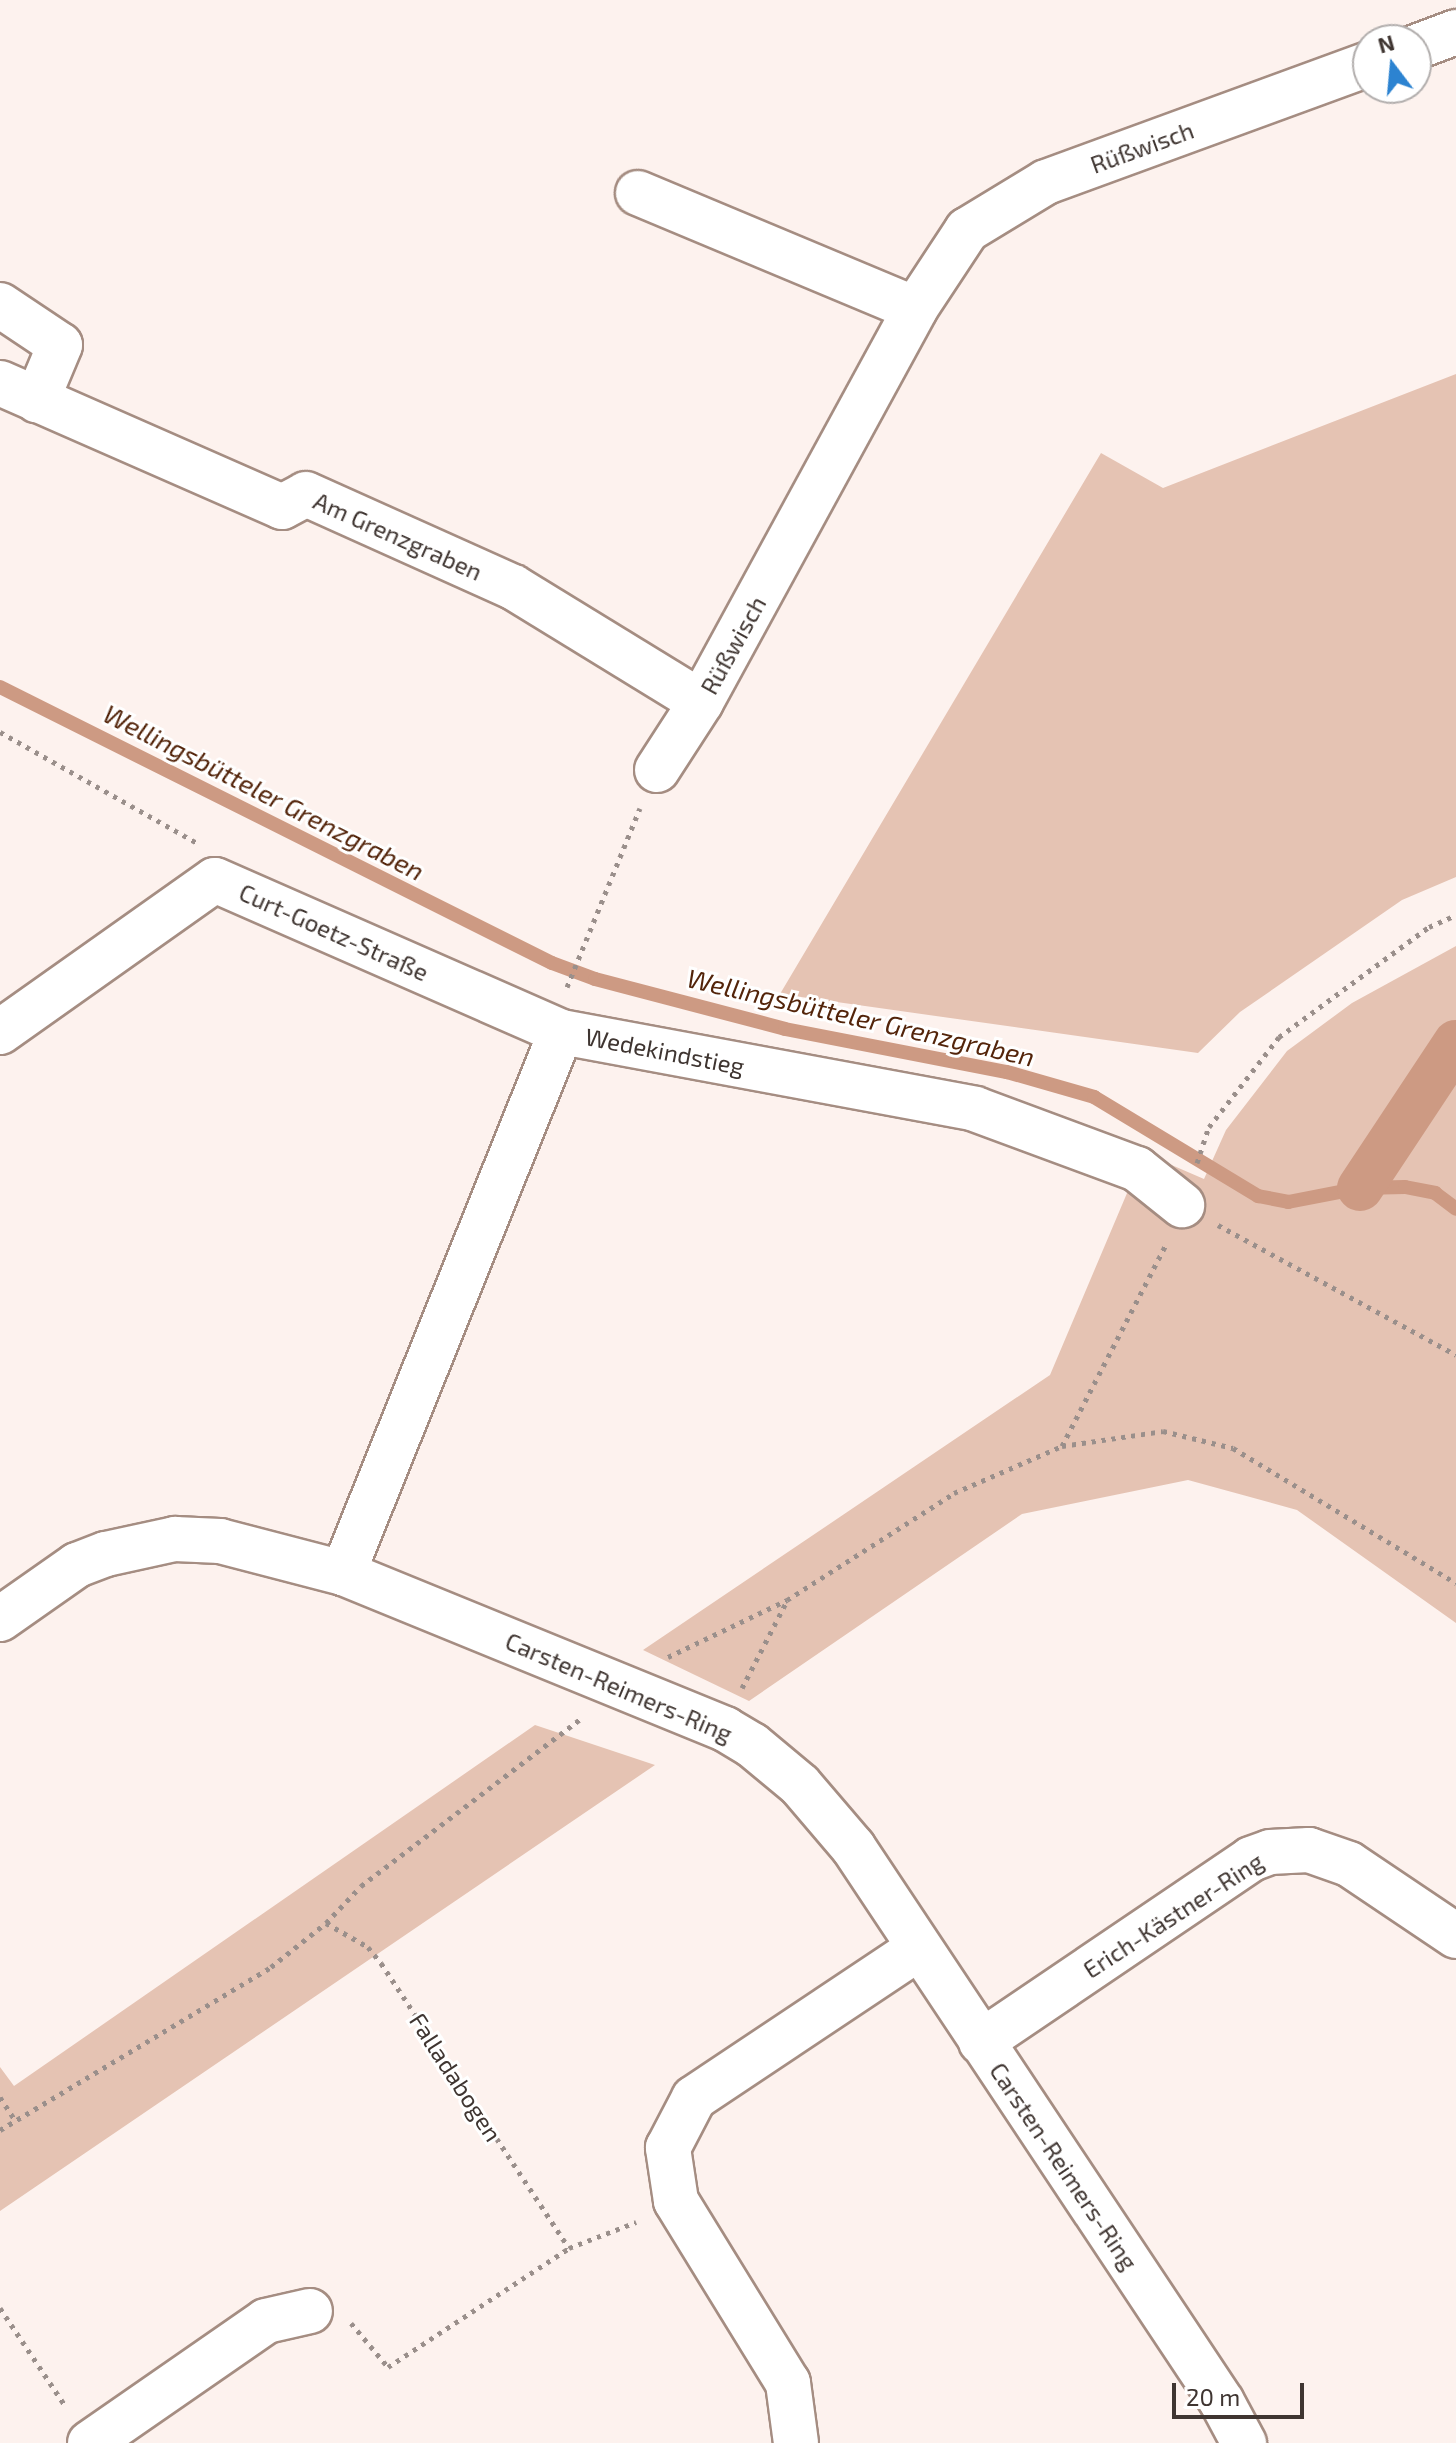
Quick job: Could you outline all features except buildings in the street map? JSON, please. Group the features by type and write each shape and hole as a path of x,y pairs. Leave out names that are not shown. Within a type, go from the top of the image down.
{"street":[{"path":"1432,41 1456,32"},
{"name":"Rüßwisch","path":"657,770 701,702 915,309 967,230 1046,182 1352,70"},
{"path":"638,193 915,309"},
{"name":"Am Grenzgraben","path":"0,305 60,345 18,392 282,507 306,494 513,587 701,702"},
{"name":"Curt-Goetz-Straße","path":"0,1032 215,880 561,1032"},
{"name":"Wedekindstieg","path":"343,1573 561,1032 975,1109 1137,1169 1182,1205"},
{"name":"Carsten-Reimers-Ring","path":"0,1619 77,1565 145,1542 220,1541 343,1573 725,1729 777,1763 825,1812 919,1948 1222,2402 1244,2443"},
{"name":"Erich-Kästner-Ring","path":"981,2042 1251,1859 1270,1852 1309,1850 1349,1864 1456,1936"},
{"path":"796,2443 788,2383 779,2363 676,2201 668,2148 672,2132 694,2098 919,1948"},
{"path":"92,2441 266,2321 310,2311"}],"path":[{"path":"0,732 194,837 215,880"},
{"path":"566,988 591,917 657,770"},
{"path":"1209,1127 1279,1037 1429,927 1456,915"},
{"path":"1062,1446 1158,1268 1182,1205 1456,1355"},
{"path":"0,2130 271,1967 326,1923 361,1886 574,1727 613,1684 787,1600 954,1493 1062,1446 1163,1431 1233,1448 1456,1583"},
{"path":"725,1729 787,1600"},
{"name":"Falladabogen","path":"326,1923 368,1947 381,1963 569,2248"},
{"path":"0,2097 15,2120"},
{"path":"310,2311 345,2315 388,2367 569,2248 676,2201"},
{"path":"0,2308 92,2441"}],"shaded area":[{"path":"1456,374 1456,877 1402,900 1240,1012 1198,1053 780,994 1101,453 1163,488"},
{"path":"1456,946 1456,1623 1297,1510 1188,1480 1022,1514 749,1701 643,1650 1050,1375 1133,1179 1153,1157 1204,1179 1226,1130 1287,1051 1352,1003"},
{"path":"535,1725 655,1765 0,2211 0,2067 14,2086"}],"waterway":[{"name":"Wellingsbütteler Grenzgraben","path":"0,687 552,963 595,979 785,1029 1007,1072 1094,1097 1258,1196 1288,1202 1360,1188 1405,1187 1435,1193 1456,1209"},
{"path":"1360,1188 1456,1043"}]}
